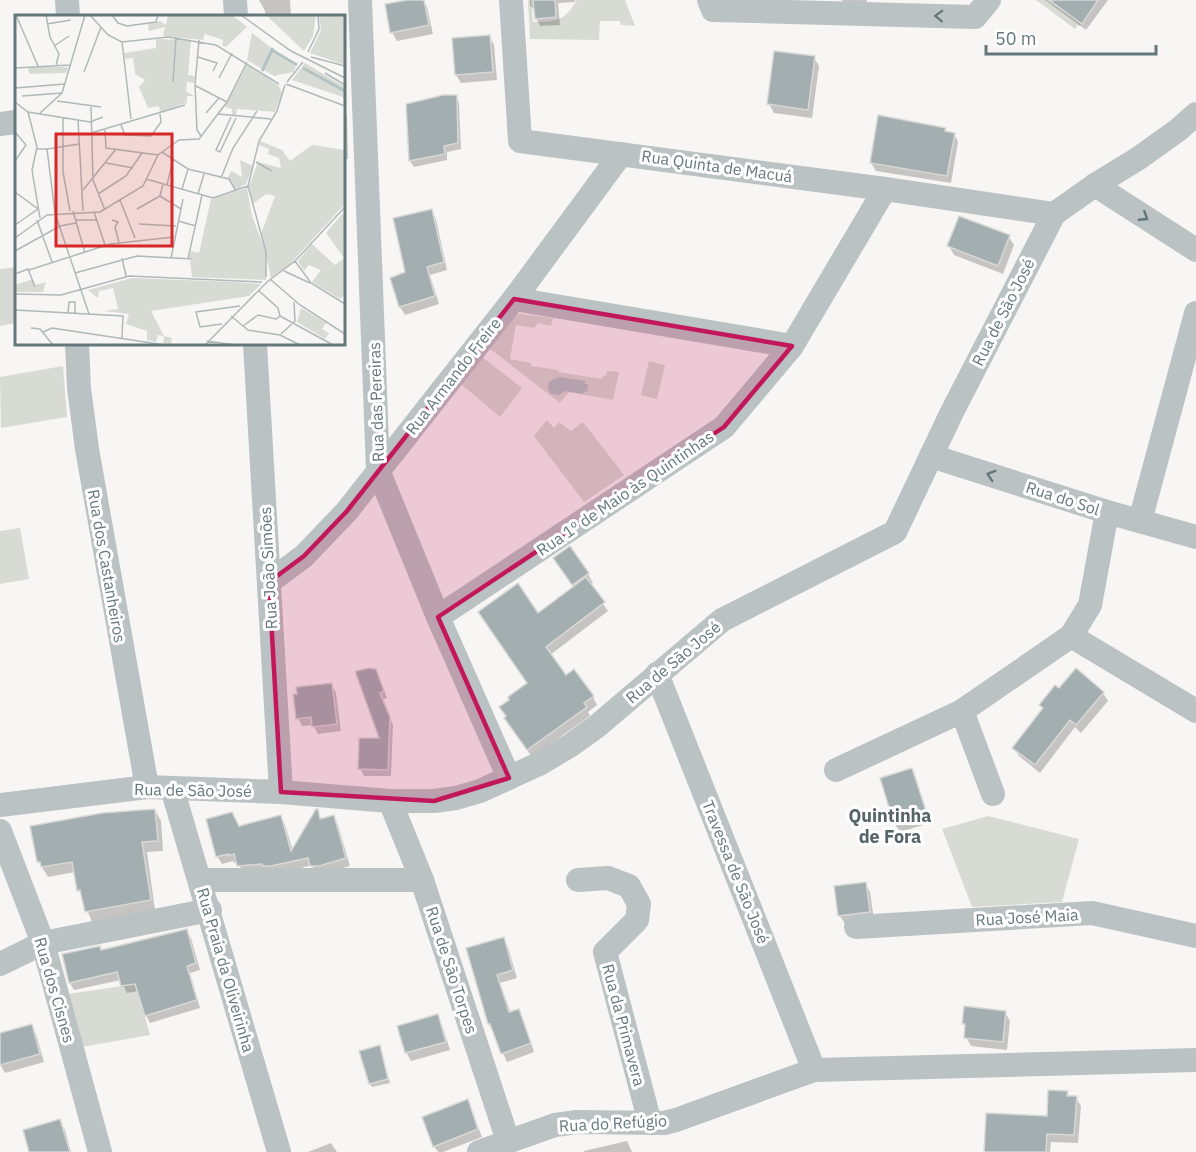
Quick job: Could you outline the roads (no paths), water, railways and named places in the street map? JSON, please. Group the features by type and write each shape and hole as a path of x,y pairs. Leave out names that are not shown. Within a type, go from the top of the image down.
{"street":[{"path":"67,0 68,15"},
{"path":"235,0 236,15"},
{"name":"Rua das Pereiras","path":"360,0 378,470 438,618 509,778"},
{"name":"Rua Quinta de Macuá","path":"511,0 519,141 885,189 1054,214"},
{"path":"709,0 713,10 975,17 989,0"},
{"name":"Rua de São José","path":"0,805 147,787 281,792 390,801 434,801 456,798 509,778 571,745 596,727 722,621 895,532 1000,317 1054,214 1147,152 1196,114"},
{"path":"0,123 15,122"},
{"name":"Rua Armando Freire","path":"269,582 304,556 347,511 514,299 621,154"},
{"path":"1095,185 1196,250"},
{"name":"Rua 1º de Maio às Quintinhas","path":"438,618 724,427 792,346 885,189"},
{"path":"514,299 792,346"},
{"path":"1140,521 1196,313"},
{"name":"Rua dos Castanheiros","path":"77,345 79,388 87,449 147,787"},
{"name":"Rua João Simões","path":"255,345 281,792"},
{"name":"Rua do Sol","path":"931,456 1107,512 1196,537"},
{"path":"836,770 962,711 1071,636 1090,605 1107,512"},
{"path":"1071,636 1196,711"},
{"name":"Travessa de São José","path":"657,674 814,1070"},
{"path":"962,711 993,794"},
{"name":"Rua Praia da Oliveirinha","path":"172,788 210,910 279,1152"},
{"name":"Rua de São Torpes","path":"390,801 422,880 508,1141"},
{"name":"Rua dos Cisnes","path":"0,831 43,943 100,1152"},
{"name":"Rua da Primavera","path":"578,880 608,878 629,886 639,904 637,920 605,952 650,1123"},
{"path":"200,880 422,880"},
{"path":"0,964 43,943 210,910"},
{"name":"Rua José Maia","path":"856,927 1092,913 1196,936"},
{"name":"Rua do Refúgio","path":"479,1152 555,1125 577,1122 650,1123 676,1120 814,1070 1196,1060"}],"district":[{"name":"Quintinha de Fora","path":"890,826"}]}
